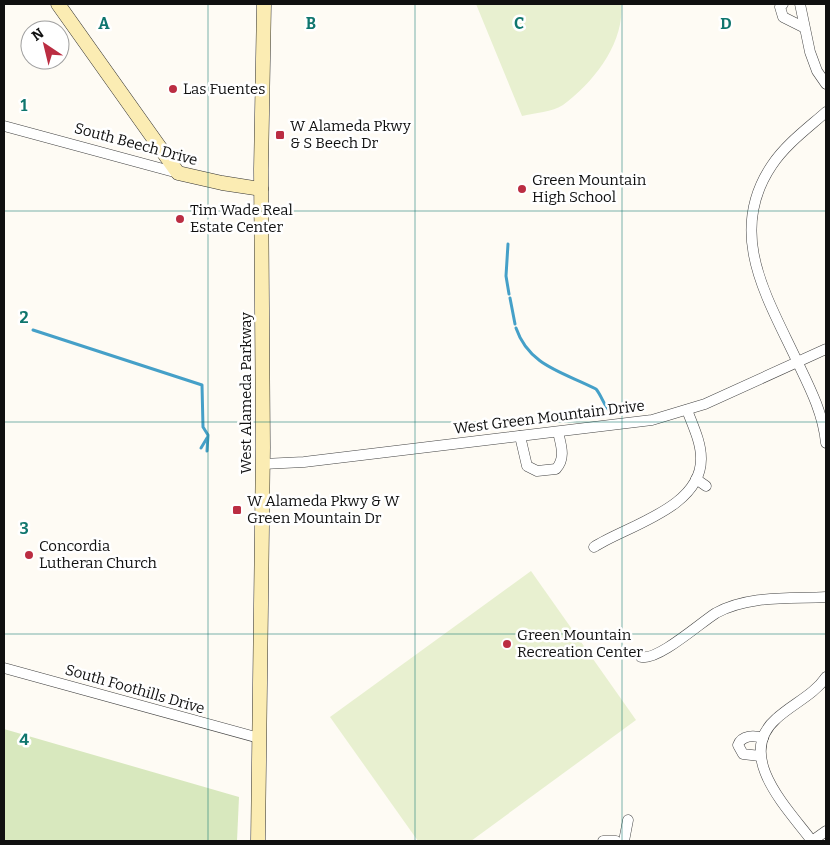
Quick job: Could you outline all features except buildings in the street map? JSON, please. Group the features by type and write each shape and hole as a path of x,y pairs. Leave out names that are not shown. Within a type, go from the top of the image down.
{"main road":[{"path":"58,4 178,173"},
{"name":"West Alameda Parkway","path":"258,841 263,464 261,189 264,4"},
{"name":"South Beech Drive","path":"178,173 261,189"}],"street":[{"path":"783,4 780,8 783,17 803,27"},
{"path":"800,4 803,12 803,27 815,65 826,84"},
{"path":"826,112 790,144 772,165 759,189 750,236 754,264 768,303 818,405 826,443"},
{"name":"South Beech Drive","path":"4,126 178,173"},
{"name":"West Green Mountain Drive","path":"263,464 304,462 633,423 687,410 826,349"},
{"path":"594,547 658,516 682,497 696,480 700,469 701,452 687,410"},
{"path":"520,436 526,466 530,470 547,470 556,469 562,462 558,432"},
{"path":"696,480 706,486"},
{"path":"641,657 655,655 710,617 739,604 765,600 826,597"},
{"name":"South Foothills Drive","path":"4,668 259,738"},
{"path":"826,677 818,687 776,719 763,738 760,756 765,773 771,784 812,841 826,831"},
{"path":"760,756 743,754 738,745 745,737 763,738"},
{"path":"624,841 628,820"},
{"path":"603,841 616,841"}],"green space":[{"path":"476,4 621,4 621,19 618,33 605,61 596,74 574,96 563,105 549,111 522,116"},
{"name":"Green Mountain Recreation Center","path":"531,571 636,720 471,841 418,841 330,717"},
{"path":"4,729 239,797 237,841 4,841"}],"waterway":[{"path":"508,244 506,276 509,294"},
{"path":"510,298 515,324"},
{"path":"516,328 522,341 538,360 596,389 611,412 643,408"},
{"path":"33,330 202,385 203,427 208,435 207,451"},
{"path":"201,448 207,438"}],"place":[{"name":"Las Fuentes","path":"173,89"},
{"name":"W Alameda Pkwy & S Beech Dr","path":"280,135"},
{"name":"Green Mountain High School","path":"522,189"},
{"name":"Tim Wade Real Estate Center","path":"180,219"},
{"name":"W Alameda Pkwy & W Green Mountain Dr","path":"237,510"},
{"name":"Concordia Lutheran Church","path":"29,555"},
{"name":"Green Mountain Recreation Center","path":"507,644"}]}
